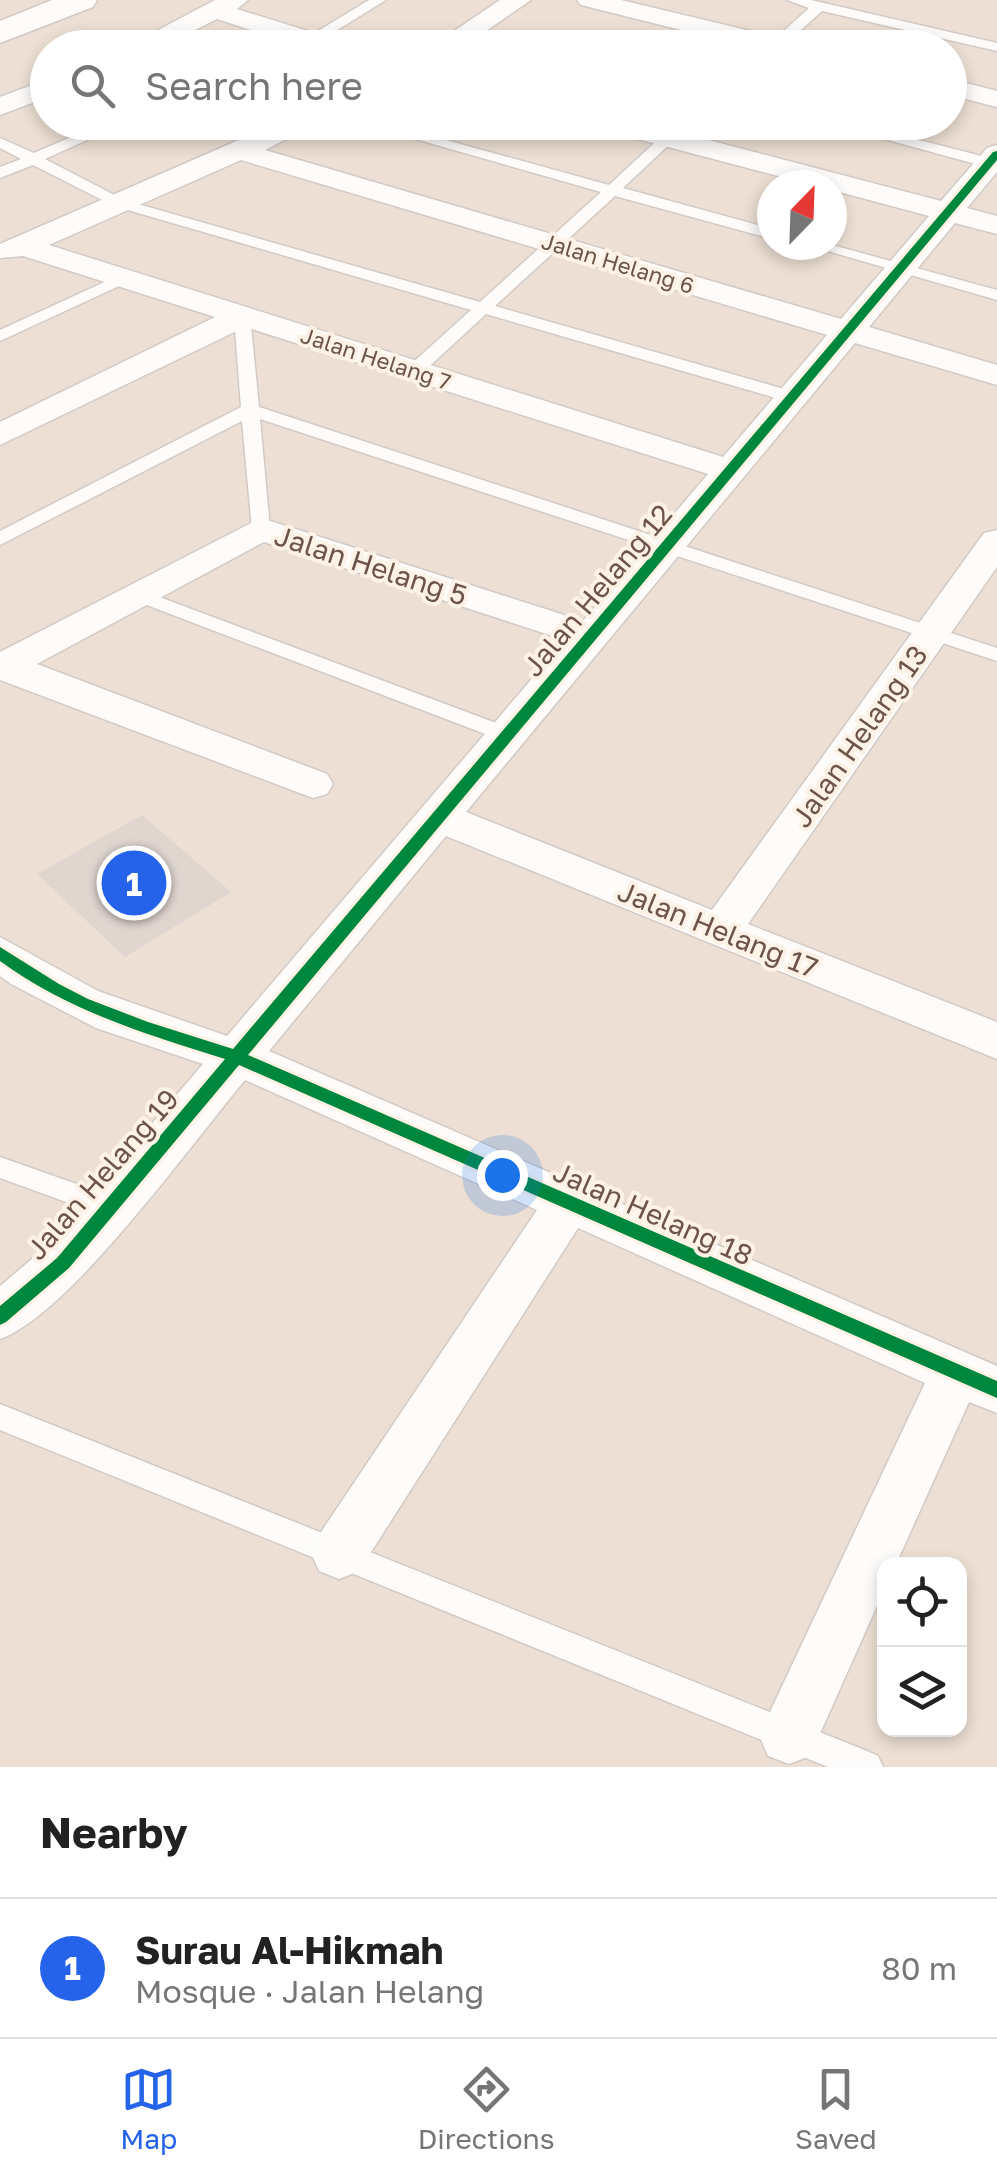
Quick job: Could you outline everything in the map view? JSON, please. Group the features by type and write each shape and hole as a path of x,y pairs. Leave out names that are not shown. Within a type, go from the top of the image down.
{"main road":[{"path":"0,33 80,0"}],"street":[{"path":"471,30 518,0"},
{"path":"590,0 710,30"},
{"path":"173,30 226,3 283,30"},
{"path":"967,91 997,98"},
{"path":"0,107 30,95"},
{"path":"10,250 264,140"},
{"path":"710,140 997,225"},
{"name":"Jalan Helang 6","path":"239,151 997,375"},
{"name":"Jalan Helang 12","path":"235,1056 995,161"},
{"name":"Jalan Helang 7","path":"10,250 124,278 730,470"},
{"path":"0,435 242,316"},
{"name":"Jalan Helang 5","path":"2,667 261,529 592,636"},
{"name":"Jalan Helang 13","path":"721,930 997,541"},
{"path":"2,667 313,784"},
{"name":"Jalan Helang 17","path":"438,817 997,1041"},
{"name":"Jalan Helang 18","path":"0,954 27,975 107,1015 235,1056 977,1382"},
{"name":"Jalan Helang 19","path":"0,1317 63,1263 235,1056"},
{"path":"338,1553 568,1203"},
{"path":"789,1736 977,1382"}],"lane":[{"path":"337,30 380,0"},
{"path":"794,0 921,30"},
{"path":"795,30 819,6"},
{"path":"967,41 997,48"},
{"path":"0,174 78,140"},
{"path":"427,140 757,230"},
{"path":"415,370 666,140"},
{"path":"906,140 995,161"},
{"path":"0,142 119,203 792,397"},
{"path":"847,254 997,295"},
{"path":"0,336 124,278"},
{"path":"242,316 261,529"},
{"path":"0,538 250,410 997,655"},
{"path":"138,595 508,734"},
{"path":"0,1166 110,1206"},
{"path":"0,1417 867,1767"}],"shaded area":[{"path":"0,0 997,0 997,1767 0,1767"}],"building":[{"path":"142,815 231,892 125,957 37,874"}],"cycle path":[{"path":"0,1317 63,1263 997,154"},
{"path":"0,953 83,1003 235,1056 997,1390"}],"place":[{"name":"Surau Al-Hikmah","path":"134,883"}]}
